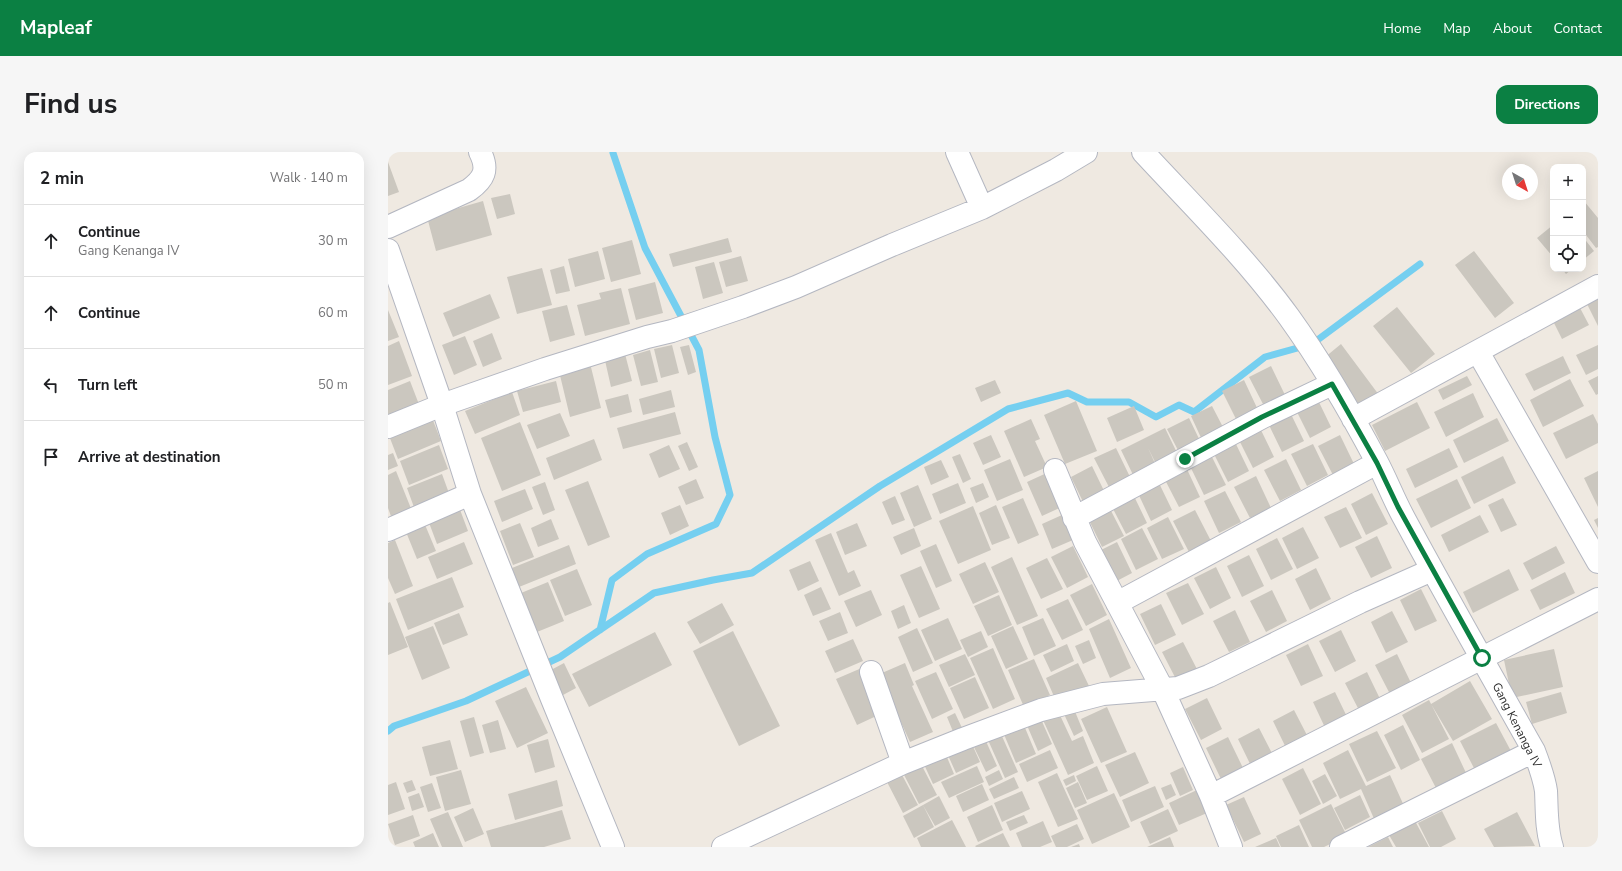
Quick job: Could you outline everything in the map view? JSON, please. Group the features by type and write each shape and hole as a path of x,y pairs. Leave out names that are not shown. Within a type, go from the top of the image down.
{"street":[{"path":"388,227 469,190 479,183 485,170 480,152"},
{"path":"957,152 982,208"},
{"path":"388,427 442,405 552,367 647,336 672,331 796,287 982,208 1056,170 1086,152"},
{"name":"Gang Kenanga IV","path":"1144,152 1238,254 1289,317 1353,419 1432,570 1534,751 1541,768 1545,789 1548,835 1552,847"},
{"path":"388,250 442,405 470,494 613,847"},
{"path":"1353,419 1598,286"},
{"path":"1478,352 1598,562"},
{"path":"1074,518 1262,417 1329,379"},
{"path":"1117,603 1377,463"},
{"path":"1055,470 1085,542 1163,690 1211,796 1231,847"},
{"path":"388,530 470,494"},
{"path":"724,847 903,763 1034,713 1082,698 1103,694 1178,688 1209,676 1360,602 1432,570"},
{"path":"1211,796 1598,599"},
{"path":"871,672 903,763"},
{"path":"1340,847 1534,751"}],"building":[{"path":"388,162 399,192 388,196"},
{"path":"510,194 515,214 497,219 491,198"},
{"path":"483,201 492,235 436,251 427,217"},
{"path":"1586,203 1598,218 1598,247 1596,248 1586,235"},
{"path":"1550,227 1550,253 1537,238"},
{"path":"728,238 732,252 673,267 669,254"},
{"path":"632,240 641,274 611,282 602,248"},
{"path":"1586,241 1594,251 1586,258"},
{"path":"598,251 605,279 575,287 568,259"},
{"path":"1474,251 1514,303 1495,318 1455,265"},
{"path":"741,256 748,281 726,287 719,262"},
{"path":"714,262 723,293 703,299 695,267"},
{"path":"564,266 570,291 556,294 550,270"},
{"path":"542,268 552,305 517,314 507,277"},
{"path":"655,282 663,313 636,320 628,289"},
{"path":"621,288 630,324 585,336 577,305 601,299 599,293"},
{"path":"1598,293 1598,326 1585,300"},
{"path":"490,294 500,318 453,337 443,313"},
{"path":"567,305 575,335 550,342 542,311"},
{"path":"1579,306 1589,325 1562,339 1552,319"},
{"path":"1397,307 1435,354 1411,373 1373,326"},
{"path":"388,310 399,337 388,341"},
{"path":"492,333 502,359 483,367 473,341"},
{"path":"465,336 477,365 454,375 442,345"},
{"path":"399,341 412,376 388,385 388,346"},
{"path":"1341,344 1379,395 1361,408 1324,358"},
{"path":"672,345 679,373 661,378 654,349"},
{"path":"689,345 696,372 688,375 680,347"},
{"path":"1598,345 1598,369 1586,375 1576,355"},
{"path":"624,350 632,381 611,387 604,356"},
{"path":"650,350 658,382 641,386 633,355"},
{"path":"1563,356 1571,373 1534,391 1525,374"},
{"path":"589,359 601,408 570,417 558,367"},
{"path":"1271,366 1285,395 1264,406 1249,377"},
{"path":"1467,376 1472,385 1443,400 1438,390"},
{"path":"1598,376 1598,394 1596,395 1588,381"},
{"path":"1570,379 1584,406 1543,427 1530,400"},
{"path":"995,380 1001,393 981,402 975,388"},
{"path":"1244,380 1258,410 1237,421 1222,391"},
{"path":"410,381 420,407 388,420 388,390"},
{"path":"556,381 561,402 523,412 517,391"},
{"path":"671,390 675,407 643,415 639,399"},
{"path":"512,392 520,415 475,434 465,411"},
{"path":"1473,393 1484,417 1446,437 1434,412"},
{"path":"628,394 632,412 610,418 605,400"},
{"path":"1316,396 1331,427 1310,438 1294,406"},
{"path":"1076,401 1097,451 1065,464 1044,415"},
{"path":"1417,402 1430,428 1385,451 1372,425"},
{"path":"1134,406 1144,430 1117,442 1107,418"},
{"path":"1212,406 1225,431 1203,442 1191,416"},
{"path":"429,410 441,441 398,459 388,433"},
{"path":"1289,410 1304,441 1282,452 1267,421"},
{"path":"675,412 681,434 623,449 617,428"},
{"path":"560,413 570,436 537,449 527,425"},
{"path":"1593,414 1598,424 1598,443 1566,459 1553,433"},
{"path":"1189,418 1202,445 1181,456 1167,429"},
{"path":"1497,418 1509,441 1464,463 1453,440"},
{"path":"1031,419 1040,439 1035,441 1047,467 1024,477 1004,431"},
{"path":"520,422 541,475 502,491 481,438"},
{"path":"1259,426 1274,457 1253,468 1237,436"},
{"path":"1165,428 1180,459 1159,470 1148,448 1158,470 1136,481 1121,450"},
{"path":"991,435 1001,457 983,465 973,443"},
{"path":"1340,435 1355,466 1334,477 1318,446"},
{"path":"594,439 602,460 554,480 546,458"},
{"path":"1234,440 1249,471 1228,482 1212,450"},
{"path":"687,442 698,467 689,471 678,446"},
{"path":"1313,444 1328,475 1307,486 1291,454"},
{"path":"439,445 448,469 409,485 400,461"},
{"path":"669,445 680,469 659,478 649,454"},
{"path":"1116,448 1131,479 1110,489 1094,458"},
{"path":"1449,448 1458,467 1415,488 1406,469"},
{"path":"393,453 398,466 388,470 388,455"},
{"path":"1210,453 1226,485 1204,495 1189,464"},
{"path":"960,454 971,479 963,483 952,457"},
{"path":"1503,456 1516,483 1474,504 1461,477"},
{"path":"1010,459 1023,490 997,501 984,470"},
{"path":"1286,459 1301,490 1280,501 1264,470"},
{"path":"941,460 949,477 931,485 924,467"},
{"path":"1185,465 1200,497 1179,507 1163,476"},
{"path":"1092,466 1107,497 1086,508 1071,477"},
{"path":"396,471 412,511 392,519 388,508 388,475"},
{"path":"1051,471 1066,505 1042,516 1027,482"},
{"path":"1598,471 1598,507 1584,478"},
{"path":"442,474 450,496 415,510 407,488"},
{"path":"1256,476 1271,508 1250,518 1234,487"},
{"path":"696,479 704,498 686,505 678,487"},
{"path":"1157,479 1172,510 1151,521 1136,489"},
{"path":"1457,479 1471,508 1431,528 1416,499"},
{"path":"588,481 610,537 588,546 565,490"},
{"path":"545,482 555,510 543,515 532,487"},
{"path":"958,483 966,503 940,514 932,494"},
{"path":"983,483 989,497 976,503 970,488"},
{"path":"918,485 932,519 914,527 900,493"},
{"path":"525,489 533,509 502,522 494,501"},
{"path":"1225,491 1241,522 1219,533 1204,501"},
{"path":"1132,492 1147,523 1126,534 1110,503"},
{"path":"1372,493 1388,524 1366,535 1351,504"},
{"path":"895,496 905,520 892,525 882,502"},
{"path":"1023,498 1039,535 1018,544 1002,507"},
{"path":"1503,498 1517,525 1501,532 1488,505"},
{"path":"680,505 689,526 670,535 661,513"},
{"path":"996,505 1010,538 992,545 979,513"},
{"path":"1108,505 1124,536 1102,547 1087,516"},
{"path":"973,506 991,550 958,564 939,521"},
{"path":"459,507 468,531 437,544 428,520"},
{"path":"1346,507 1362,538 1340,548 1324,517"},
{"path":"1195,510 1211,541 1189,552 1173,521"},
{"path":"1062,515 1073,540 1052,549 1042,524"},
{"path":"1480,515 1489,532 1449,552 1441,535"},
{"path":"1168,517 1184,549 1162,559 1147,528"},
{"path":"1598,518 1598,528 1594,520"},
{"path":"551,519 559,539 538,547 531,528"},
{"path":"423,520 436,551 417,559 404,527"},
{"path":"520,523 534,557 513,565 500,531"},
{"path":"857,523 867,546 845,555 836,532"},
{"path":"1303,527 1319,558 1297,569 1282,538"},
{"path":"914,528 921,546 901,555 893,537"},
{"path":"1142,528 1158,559 1136,570 1121,539"},
{"path":"831,533 848,573 854,570 861,586 839,596 815,540"},
{"path":"1377,536 1392,568 1371,578 1355,547"},
{"path":"1277,538 1293,569 1271,580 1256,549"},
{"path":"395,540 413,586 395,594 388,578 388,543"},
{"path":"464,542 473,564 437,579 428,557"},
{"path":"1117,542 1132,573 1111,584 1095,553"},
{"path":"936,544 952,581 936,588 920,551"},
{"path":"569,545 576,564 519,587 512,568"},
{"path":"1073,546 1088,577 1067,588 1051,557"},
{"path":"1556,546 1565,563 1532,580 1523,563"},
{"path":"1249,555 1264,586 1242,597 1227,566"},
{"path":"1012,557 1038,616 1017,625 991,567"},
{"path":"1047,558 1063,589 1041,599 1026,568"},
{"path":"810,561 819,581 798,591 789,570"},
{"path":"985,562 999,592 973,604 959,574"},
{"path":"921,566 940,609 919,618 900,575"},
{"path":"1216,567 1231,598 1210,609 1194,578"},
{"path":"1316,568 1331,599 1310,610 1295,579"},
{"path":"577,569 592,605 565,616 550,580"},
{"path":"1509,569 1519,590 1473,613 1463,592"},
{"path":"1565,572 1575,593 1540,610 1530,590"},
{"path":"452,577 464,607 408,630 396,599"},
{"path":"548,582 564,621 537,632 521,593"},
{"path":"1188,583 1204,614 1182,625 1166,593"},
{"path":"1092,584 1107,615 1086,626 1070,595"},
{"path":"821,587 831,609 813,616 804,595"},
{"path":"1421,589 1437,621 1415,631 1400,600"},
{"path":"871,590 882,615 856,627 844,601"},
{"path":"1272,590 1287,621 1266,632 1250,601"},
{"path":"999,595 1012,625 988,636 974,606"},
{"path":"1068,599 1083,630 1062,640 1046,609"},
{"path":"390,602 408,647 388,655 388,603"},
{"path":"722,603 734,625 700,644 687,622"},
{"path":"1161,604 1176,635 1155,645 1140,614"},
{"path":"904,605 911,623 898,629 891,611"},
{"path":"1235,610 1250,642 1229,652 1213,621"},
{"path":"1392,611 1408,642 1386,653 1371,622"},
{"path":"840,612 848,633 828,641 819,621"},
{"path":"459,613 468,635 443,645 434,623"},
{"path":"948,618 962,649 935,661 921,630"},
{"path":"1043,618 1056,646 1034,656 1022,627"},
{"path":"1109,619 1131,668 1110,678 1089,629"},
{"path":"433,626 450,668 422,680 405,637"},
{"path":"1013,626 1028,659 1006,669 991,636"},
{"path":"917,628 933,663 913,672 898,637"},
{"path":"1341,630 1356,661 1335,672 1319,641"},
{"path":"733,631 780,726 739,746 693,651"},
{"path":"981,631 988,647 968,657 960,640"},
{"path":"655,632 672,665 589,707 572,674"},
{"path":"853,639 863,661 835,673 825,651"},
{"path":"1089,640 1096,658 1083,664 1075,646"},
{"path":"1183,642 1199,673 1178,683 1162,652"},
{"path":"1067,644 1074,661 1051,672 1043,655"},
{"path":"1308,644 1323,676 1301,686 1286,655"},
{"path":"993,648 1015,699 993,709 970,658"},
{"path":"1554,649 1563,687 1512,698 1504,660"},
{"path":"965,654 975,675 949,687 939,665"},
{"path":"1397,654 1412,685 1391,696 1375,665"},
{"path":"1034,659 1050,695 1024,707 1008,670"},
{"path":"564,663 576,688 563,695 551,670"},
{"path":"905,663 914,685 912,686 933,732 910,742 889,696 875,676"},
{"path":"1078,663 1089,686 1056,701 1046,678"},
{"path":"864,667 885,712 857,725 836,679"},
{"path":"936,672 953,709 932,719 915,681"},
{"path":"1367,672 1382,703 1361,714 1345,683"},
{"path":"975,677 989,708 964,719 950,688"},
{"path":"1470,681 1492,719 1453,741 1431,704"},
{"path":"526,687 548,733 517,748 495,701"},
{"path":"1335,692 1350,723 1328,734 1313,702"},
{"path":"1561,692 1567,713 1532,724 1526,702"},
{"path":"1207,698 1222,729 1201,740 1185,709"},
{"path":"1429,700 1449,739 1422,753 1402,715"},
{"path":"1107,707 1127,752 1101,763 1081,719"},
{"path":"1074,709 1083,731 1074,736 1064,714"},
{"path":"1294,710 1310,741 1288,752 1273,721"},
{"path":"955,713 963,730 954,734 947,717"},
{"path":"1059,713 1072,741 1083,736 1094,763 1068,775 1043,720"},
{"path":"474,717 484,753 470,757 460,721"},
{"path":"1040,717 1052,744 1038,751 1026,723"},
{"path":"498,720 506,749 490,753 482,725"},
{"path":"1023,723 1036,754 1016,763 1003,732"},
{"path":"1496,723 1512,753 1476,772 1460,741"},
{"path":"1403,725 1420,760 1401,770 1384,735"},
{"path":"1259,728 1275,759 1253,770 1238,739"},
{"path":"1377,731 1396,768 1367,782 1349,744"},
{"path":"1001,734 1018,772 1005,778 988,740"},
{"path":"1228,737 1243,768 1221,779 1206,748"},
{"path":"548,739 555,767 535,773 527,745"},
{"path":"985,739 997,766 986,772 973,745"},
{"path":"450,740 458,769 430,776 422,747"},
{"path":"971,742 980,762 956,773 947,753"},
{"path":"1452,743 1467,775 1437,790 1421,759"},
{"path":"944,750 954,774 933,784 922,760"},
{"path":"1050,750 1058,768 1027,782 1019,764"},
{"path":"1348,750 1366,786 1390,775 1405,808 1375,821 1361,789 1340,799 1323,763"},
{"path":"1135,752 1149,783 1120,797 1105,765"},
{"path":"920,762 937,795 919,804 902,771"},
{"path":"977,766 984,782 949,798 941,782"},
{"path":"1097,766 1108,791 1087,800 1076,776"},
{"path":"1183,767 1193,790 1180,796 1170,773"},
{"path":"1303,768 1321,804 1300,815 1282,779"},
{"path":"461,770 471,804 445,811 436,777"},
{"path":"999,770 1003,779 989,786 985,777"},
{"path":"901,773 918,805 903,813 886,780"},
{"path":"1057,773 1078,819 1058,827 1038,782"},
{"path":"1325,774 1337,796 1323,804 1312,781"},
{"path":"1074,775 1076,781 1066,786 1063,780"},
{"path":"1014,777 1019,788 994,799 989,789"},
{"path":"412,780 416,790 407,793 403,783"},
{"path":"557,780 563,806 515,820 508,794"},
{"path":"396,782 405,809 388,815 388,785"},
{"path":"1078,782 1087,803 1075,808 1066,788"},
{"path":"432,783 441,808 428,812 420,787"},
{"path":"982,784 989,800 963,812 956,796"},
{"path":"1171,784 1176,795 1166,800 1161,788"},
{"path":"1155,786 1164,807 1131,822 1122,800"},
{"path":"1197,790 1207,813 1179,825 1169,803"},
{"path":"1022,791 1030,809 1002,822 994,803"},
{"path":"419,793 424,807 412,811 408,797"},
{"path":"1114,793 1130,827 1092,844 1077,810"},
{"path":"1360,795 1370,817 1345,830 1334,808"},
{"path":"939,796 950,818 935,826 923,805"},
{"path":"1244,797 1261,834 1244,842 1226,805"},
{"path":"1331,804 1347,836 1324,847 1312,847 1299,820"},
{"path":"923,805 934,827 914,838 903,816"},
{"path":"992,805 1003,830 978,842 967,817"},
{"path":"473,808 484,834 465,842 454,817"},
{"path":"1168,809 1178,831 1150,844 1140,822"},
{"path":"562,810 571,839 544,847 491,847 486,831"},
{"path":"1442,811 1456,839 1441,847 1430,847 1418,823"},
{"path":"448,812 463,847 442,847 430,819"},
{"path":"1517,812 1535,846 1494,847 1484,829"},
{"path":"413,815 420,836 395,845 388,824"},
{"path":"1024,815 1028,823 1010,831 1006,822"},
{"path":"952,820 966,847 921,847 917,838"},
{"path":"1043,821 1052,842 1040,847 1022,847 1016,833"},
{"path":"1415,821 1429,847 1396,847 1389,835"},
{"path":"1077,824 1084,839 1067,847 1056,847 1051,836"},
{"path":"1299,825 1309,847 1281,847 1276,836"},
{"path":"433,833 439,847 415,847 413,842"},
{"path":"1003,833 1010,847 975,846"},
{"path":"1170,837 1174,847 1147,847"},
{"path":"1388,837 1393,847 1368,847"},
{"path":"1276,838 1280,847 1255,847"},
{"path":"1079,844 1080,847 1071,847"}],"waterway":[{"path":"600,630 612,580 647,554 716,524 730,495 715,437 699,350 645,248 613,153"},
{"path":"388,731 394,726 466,701 560,657 654,593 752,573 880,486 1008,409 1068,393 1087,402 1129,402 1156,417 1179,405 1194,412 1265,357 1312,344 1420,264"}],"route":[{"path":"1185,459 1262,417 1332,384 1353,419 1432,570 1482,658"}]}
